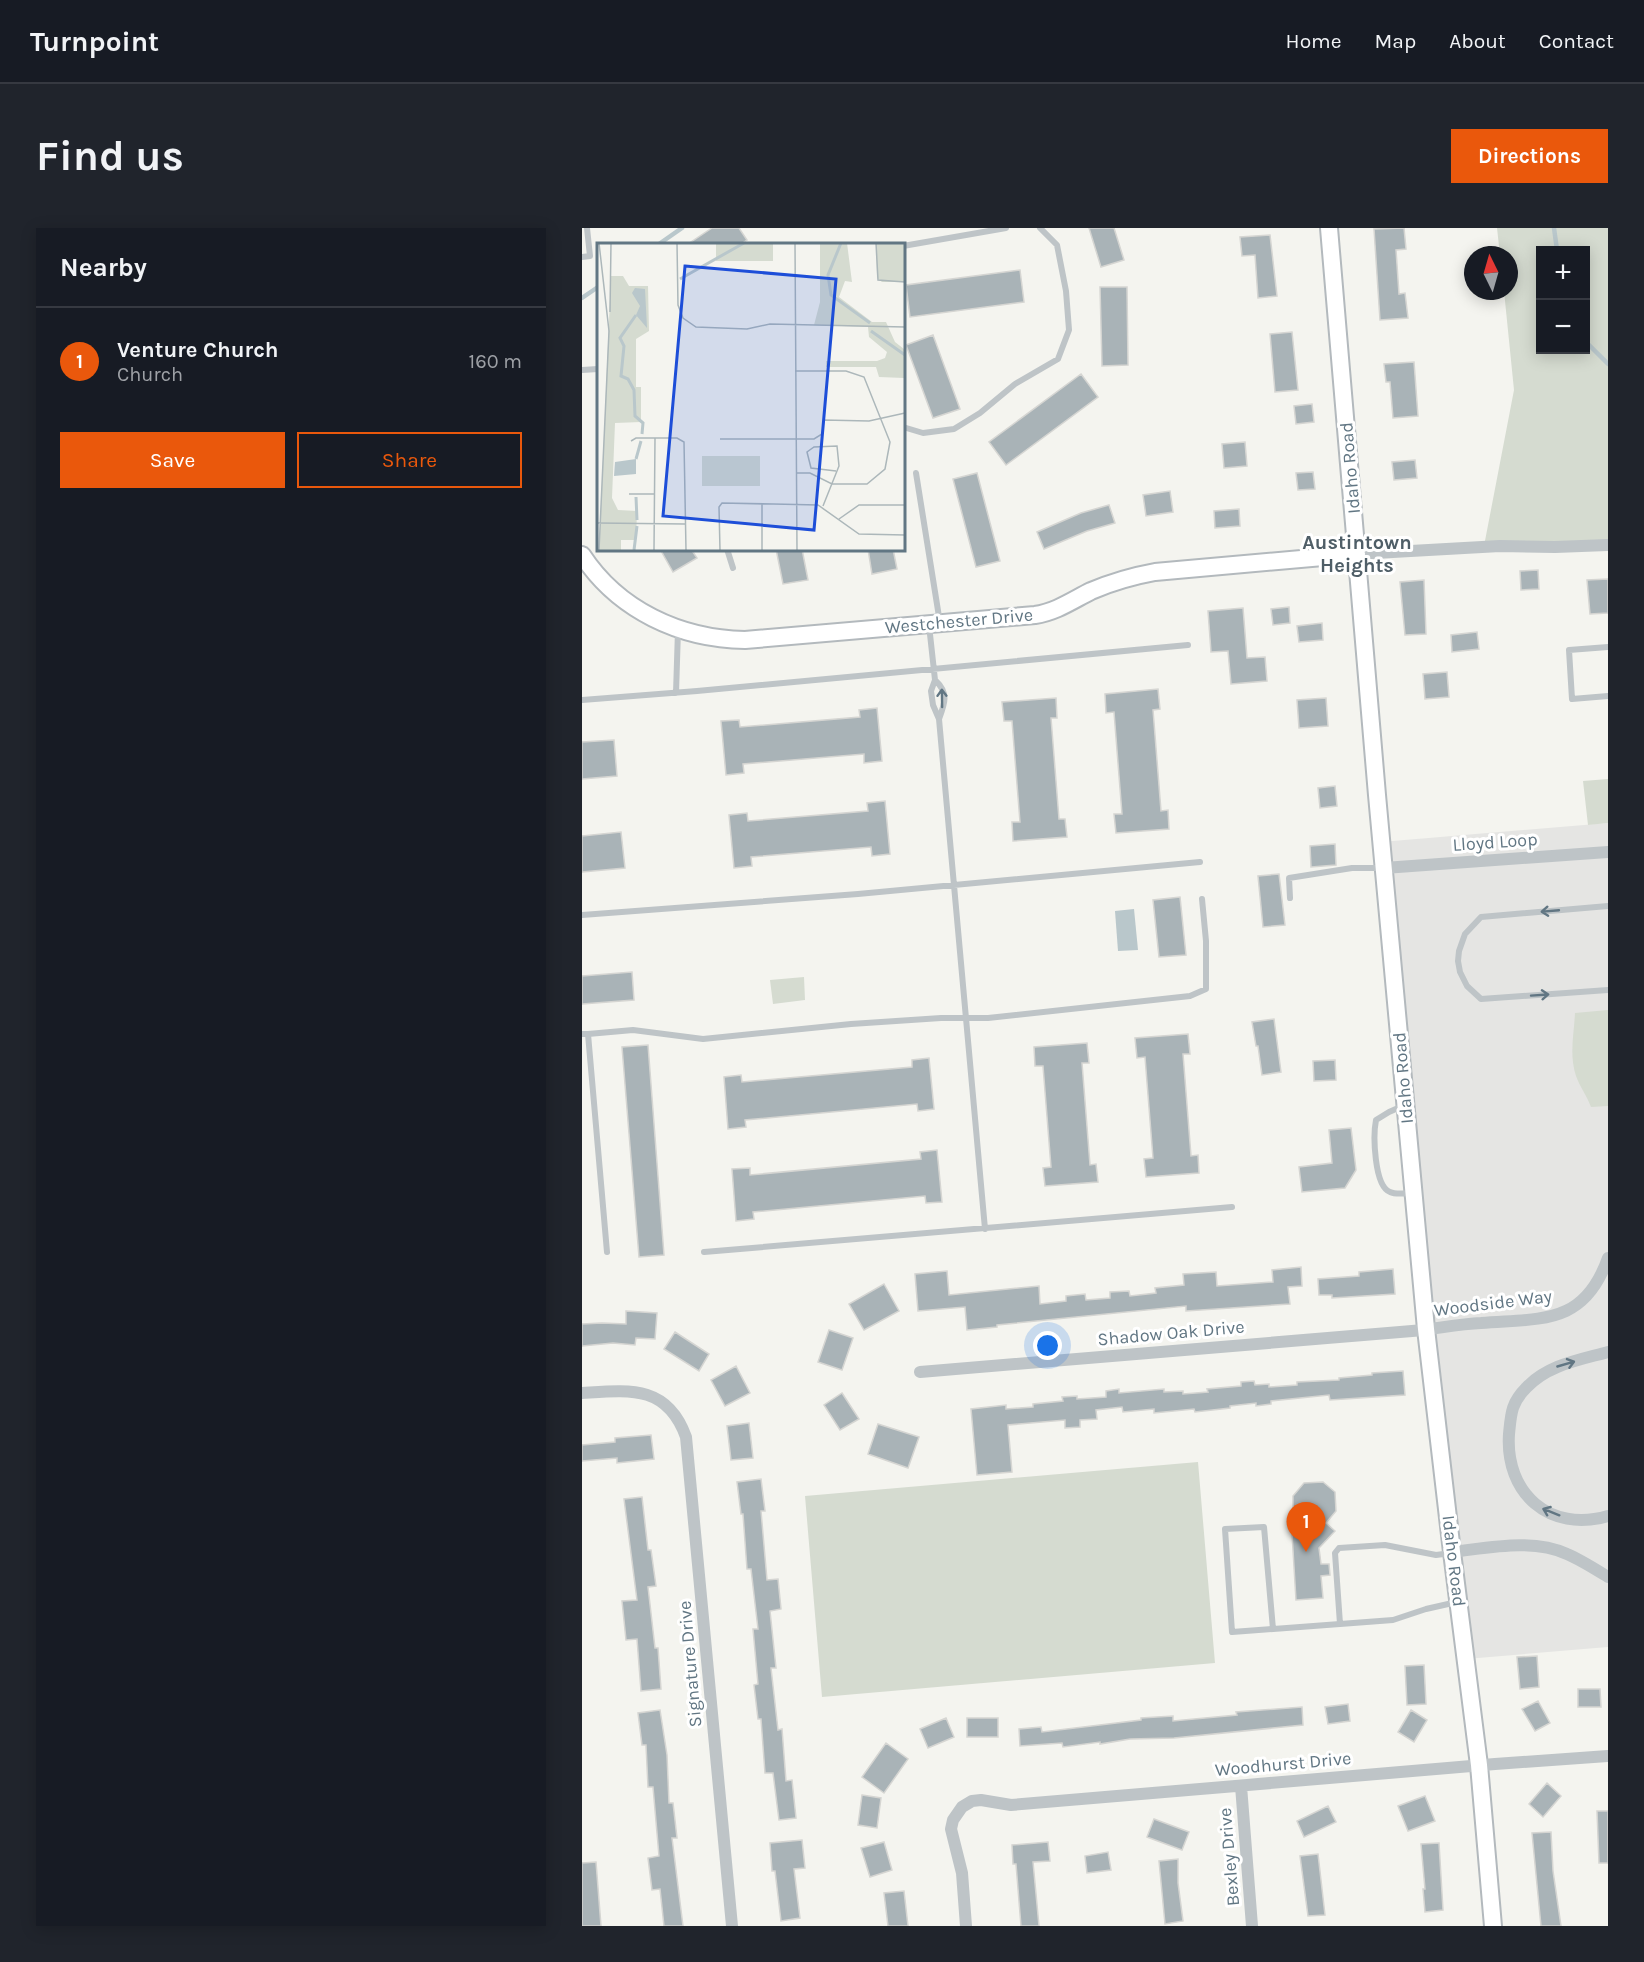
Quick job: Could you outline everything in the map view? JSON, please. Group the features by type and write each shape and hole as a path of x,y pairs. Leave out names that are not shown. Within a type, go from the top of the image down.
{"street":[{"name":"Idaho Road","path":"1329,228 1426,1329 1479,1766 1493,1926"},
{"path":"1357,554 1500,546 1555,548 1608,545"},
{"name":"Westchester Drive","path":"582,555 600,578 625,601 649,616 678,629 715,638 745,640 1042,614 1106,585 1155,572 1357,554"},
{"name":"Lloyd Loop","path":"1384,868 1608,852"},
{"name":"Woodside Way","path":"1426,1329 1555,1317 1573,1308 1587,1297 1602,1274 1608,1258"},
{"name":"Shadow Oak Drive","path":"920,1372 1426,1329"},
{"path":"1608,1352 1554,1367 1526,1388 1511,1408 1508,1449 1517,1482 1532,1501 1547,1512 1572,1520 1595,1520 1608,1516"},
{"name":"Signature Drive","path":"582,1393 630,1390 645,1393 675,1414 687,1444 732,1926"},
{"path":"1452,1552 1519,1546 1547,1548 1567,1554 1608,1577"},
{"name":"Woodhurst Drive","path":"966,1926 962,1873 951,1829 953,1820 962,1807 972,1802 981,1800 1011,1805 1608,1756"},
{"name":"Bexley Drive","path":"1241,1786 1252,1926"}],"lane":[{"path":"582,257 590,256 587,228"},
{"path":"904,246 1006,228"},
{"path":"904,427 923,433 954,429 980,413 1014,384 1058,359 1069,330 1066,291 1057,245 1040,228"},
{"path":"582,370 597,369"},
{"path":"916,473 934,624 935,680 931,691 933,705 939,719 985,1229"},
{"path":"727,550 733,568"},
{"path":"676,693 678,629"},
{"path":"582,700 1188,645"},
{"path":"1608,647 1569,650 1572,699 1608,696"},
{"path":"935,680 942,687 944,694 944,704 939,719"},
{"path":"582,915 954,885 1200,862"},
{"path":"1290,898 1288,878 1352,868 1384,868"},
{"path":"608,1252 585,1034 633,1030 703,1039 851,1024 941,1018 966,1019 1190,996 1206,989 1206,940 1202,899"},
{"path":"1608,906 1481,917 1465,934 1458,961 1460,972 1467,986 1481,999 1608,990"},
{"path":"1406,1104 1376,1120 1374,1129 1378,1178 1386,1190 1392,1194 1413,1192"},
{"path":"704,1252 1232,1208"},
{"path":"1273,1629 1264,1527 1225,1529 1232,1632 1273,1629 1393,1620 1459,1601"},
{"path":"1340,1624 1335,1553 1339,1548 1385,1545 1436,1556 1452,1552"}],"shaded area":[{"path":"1497,228 1608,228 1608,545 1484,546 1514,390 1505,300 1518,300 1518,246 1499,246"},
{"path":"1608,779 1608,823 1588,825 1583,781"},
{"path":"1608,823 1608,1647 1466,1659 1381,842"},
{"path":"1134,909 1138,950 1118,951 1115,911"},
{"path":"804,977 805,1000 773,1004 770,980"},
{"path":"1608,1010 1608,1106 1591,1107 1574,1068 1572,1052 1575,1013"},
{"path":"1198,1462 1215,1663 822,1697 805,1496"}],"building":[{"path":"712,228 739,228 747,240 742,243 690,243"},
{"path":"1089,228 1114,228 1124,260 1101,267"},
{"path":"1404,228 1406,249 1396,250 1399,294 1405,293 1408,318 1380,320 1374,229"},
{"path":"1270,235 1277,296 1258,298 1255,255 1242,256 1240,237"},
{"path":"1020,270 1024,302 910,317 906,285"},
{"path":"1100,287 1127,287 1128,365 1102,366"},
{"path":"1292,332 1298,390 1275,392 1270,334"},
{"path":"933,335 960,409 933,418 906,345"},
{"path":"1414,362 1418,416 1393,418 1390,382 1386,382 1384,364"},
{"path":"1081,374 1098,397 1006,465 989,442"},
{"path":"1312,404 1314,422 1296,424 1294,406"},
{"path":"1245,442 1247,466 1224,468 1222,444"},
{"path":"1415,460 1417,478 1394,480 1392,462"},
{"path":"1313,472 1315,489 1298,490 1296,473"},
{"path":"977,473 1000,561 976,567 953,479"},
{"path":"1170,491 1173,512 1146,516 1143,495"},
{"path":"1109,505 1115,523 1087,531 1044,549 1037,532 1081,513"},
{"path":"1239,509 1240,526 1215,528 1214,511"},
{"path":"661,550 692,550 697,558 673,572"},
{"path":"776,550 802,550 808,580 783,584"},
{"path":"868,550 893,550 897,569 872,574"},
{"path":"1538,570 1539,589 1521,590 1520,571"},
{"path":"1608,579 1608,613 1590,614 1587,580"},
{"path":"1424,580 1426,634 1405,635 1400,582"},
{"path":"1289,607 1290,623 1273,625 1271,609"},
{"path":"1243,608 1247,658 1265,657 1267,681 1231,684 1228,651 1211,652 1208,611"},
{"path":"1322,623 1323,640 1299,642 1297,626"},
{"path":"1477,632 1479,649 1452,652 1451,635"},
{"path":"1447,672 1449,697 1425,699 1423,674"},
{"path":"1158,689 1160,709 1153,710 1161,811 1168,810 1169,829 1116,833 1114,814 1122,814 1114,712 1106,713 1105,694"},
{"path":"1056,698 1057,718 1051,718 1059,819 1065,819 1067,837 1013,841 1012,822 1020,822 1012,721 1004,721 1002,702"},
{"path":"1326,698 1328,726 1299,728 1297,700"},
{"path":"877,708 882,761 864,763 864,754 743,764 744,773 726,775 721,721 739,720 740,727 860,717 859,710"},
{"path":"614,740 617,776 582,779 582,742"},
{"path":"1335,786 1337,806 1320,808 1318,788"},
{"path":"885,801 890,854 872,856 871,847 751,857 752,866 734,868 729,815 747,813 748,821 868,811 867,803"},
{"path":"621,832 625,868 582,872 582,836"},
{"path":"1335,844 1336,865 1311,867 1310,846"},
{"path":"1279,874 1285,925 1263,927 1258,876"},
{"path":"1180,897 1186,955 1159,957 1153,900"},
{"path":"632,972 634,1000 582,1004 582,976"},
{"path":"1274,1019 1281,1072 1262,1075 1252,1022"},
{"path":"1188,1034 1190,1054 1183,1054 1191,1156 1198,1155 1199,1173 1146,1177 1144,1159 1153,1158 1145,1057 1137,1058 1135,1038"},
{"path":"1087,1043 1089,1063 1082,1063 1090,1165 1096,1164 1098,1182 1045,1186 1043,1168 1051,1167 1043,1066 1035,1066 1034,1047"},
{"path":"648,1045 664,1255 639,1257 622,1047"},
{"path":"929,1058 934,1109 918,1111 917,1104 745,1120 746,1127 728,1129 724,1077 741,1075 742,1082 912,1067 912,1060"},
{"path":"1335,1060 1336,1080 1314,1081 1313,1061"},
{"path":"1351,1128 1356,1170 1345,1188 1302,1192 1299,1167 1332,1163 1329,1130"},
{"path":"937,1150 942,1202 926,1203 925,1196 753,1212 754,1219 736,1221 732,1169 750,1168 750,1175 921,1159 920,1152"},
{"path":"1301,1267 1302,1286 1288,1287 1290,1304 1186,1311 1186,1306 967,1330 965,1307 918,1311 915,1274 947,1271 949,1295 1039,1286 1040,1304 1066,1301 1066,1296 1085,1294 1086,1300 1110,1298 1110,1292 1129,1291 1130,1296 1156,1293 1155,1288 1184,1285 1183,1274 1216,1272 1217,1286 1273,1282 1272,1270"},
{"path":"1393,1269 1395,1294 1332,1298 1332,1295 1319,1295 1318,1279 1359,1276 1359,1272"},
{"path":"884,1284 899,1311 864,1330 849,1304"},
{"path":"626,1311 657,1313 655,1339 636,1338 635,1345 613,1343 582,1346 582,1324 626,1324"},
{"path":"829,1330 853,1338 842,1370 818,1362"},
{"path":"675,1332 709,1354 699,1371 664,1349"},
{"path":"736,1366 750,1393 725,1406 711,1380"},
{"path":"1403,1371 1405,1395 1330,1400 1329,1395 1195,1412 1194,1409 1154,1413 1154,1409 1123,1412 1122,1407 1096,1410 1097,1419 1080,1420 1080,1427 1065,1428 1065,1420 1008,1425 1012,1472 977,1475 971,1409 1006,1405 1006,1409 1033,1407 1033,1404 1063,1401 1062,1397 1077,1396 1077,1399 1106,1397 1106,1391 1119,1389 1119,1393 1164,1389 1164,1392 1183,1391 1183,1394 1241,1386 1241,1382 1254,1381 1255,1385 1269,1384 1269,1387"},
{"path":"842,1393 859,1419 840,1430 824,1405"},
{"path":"749,1423 753,1458 731,1460 727,1426"},
{"path":"878,1424 919,1437 908,1468 868,1454"},
{"path":"651,1435 654,1459 617,1463 617,1458 582,1461 582,1445 615,1442 615,1438"},
{"path":"761,1479 765,1511 761,1511 767,1580 778,1579 781,1609 770,1611 776,1668 771,1668 778,1730 782,1729 786,1781 792,1780 796,1818 779,1820 773,1773 765,1773 761,1719 758,1719 754,1685 758,1684 753,1629 758,1629 751,1569 747,1569 743,1514 741,1514 737,1482"},
{"path":"1323,1482 1335,1492 1336,1511 1326,1523 1335,1531 1319,1548 1321,1564 1329,1564 1330,1575 1321,1576 1323,1598 1296,1600 1291,1517 1293,1515 1293,1496 1304,1483"},
{"path":"642,1497 648,1550 651,1550 656,1586 648,1587 655,1648 658,1648 661,1689 641,1691 637,1639 626,1640 622,1601 637,1600 624,1499"},
{"path":"1537,1656 1539,1687 1520,1689 1517,1657"},
{"path":"1424,1665 1426,1704 1407,1705 1405,1666"},
{"path":"1578,1689 1600,1689 1601,1707 1578,1707"},
{"path":"1538,1701 1550,1723 1535,1731 1522,1709"},
{"path":"1348,1704 1350,1721 1328,1724 1325,1707"},
{"path":"1302,1707 1303,1725 1174,1738 1130,1739 1063,1747 1062,1743 1020,1746 1019,1729 1041,1727 1042,1732 1141,1720 1141,1718 1173,1716 1173,1721 1237,1715 1236,1712"},
{"path":"660,1710 667,1755 669,1803 673,1803 677,1838 672,1838 683,1926 664,1926 660,1889 652,1890 648,1858 659,1856 653,1787 648,1787 646,1745 642,1745 638,1713"},
{"path":"1411,1710 1427,1720 1414,1742 1398,1732"},
{"path":"946,1718 954,1737 928,1748 920,1729"},
{"path":"967,1718 998,1718 998,1737 967,1737"},
{"path":"886,1743 908,1759 884,1793 862,1777"},
{"path":"1547,1783 1561,1796 1543,1817 1529,1804"},
{"path":"862,1795 881,1798 877,1828 858,1825"},
{"path":"1425,1796 1435,1821 1408,1831 1398,1806"},
{"path":"1328,1806 1336,1822 1304,1837 1297,1821"},
{"path":"1597,1811 1608,1811 1608,1863 1599,1863"},
{"path":"1154,1819 1189,1832 1182,1850 1147,1837"},
{"path":"1551,1832 1553,1871 1561,1926 1541,1926 1532,1833"},
{"path":"802,1840 805,1868 794,1869 800,1918 781,1921 775,1871 772,1871 770,1843"},
{"path":"884,1842 892,1870 870,1877 861,1848"},
{"path":"1048,1842 1050,1861 1033,1862 1039,1926 1021,1926 1016,1864 1013,1864 1012,1845"},
{"path":"1439,1843 1443,1910 1425,1912 1421,1844"},
{"path":"1108,1852 1111,1870 1087,1873 1085,1856"},
{"path":"1318,1854 1325,1915 1308,1916 1300,1856"},
{"path":"1178,1859 1178,1883 1183,1921 1165,1924 1159,1861"},
{"path":"596,1862 601,1926 582,1926 582,1863"},
{"path":"904,1891 908,1926 888,1926 884,1893"}],"waterway":[{"path":"660,243 682,228"},
{"path":"1554,228 1556,246"},
{"path":"582,298 597,288"},
{"path":"1590,346 1608,364"}],"place":[{"name":"Venture Church","path":"1306,1552"}],"district":[{"name":"Austintown Heights","path":"1357,554"}]}
